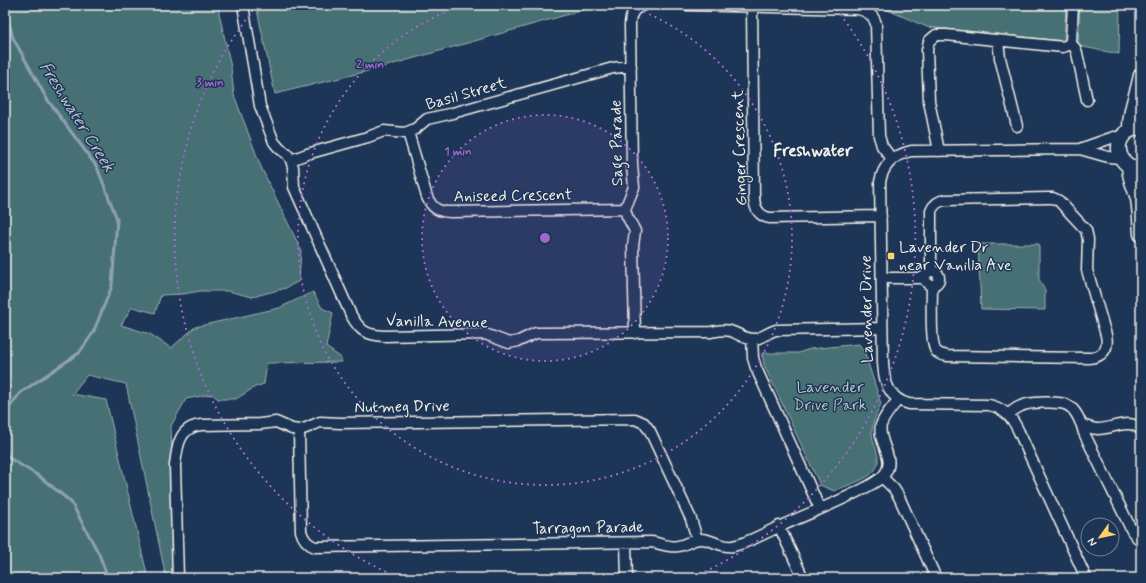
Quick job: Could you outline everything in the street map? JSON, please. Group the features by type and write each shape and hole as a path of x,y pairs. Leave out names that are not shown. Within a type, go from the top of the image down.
{"main road":[{"path":"1141,75 1130,119 1131,132 1119,144 1119,151 1130,164 1129,173 1140,210 1141,234"}],"street":[{"path":"243,5 260,106 276,145 287,154 291,160 384,131 401,133 408,132"},
{"name":"Sage Parade","path":"626,209 634,187 632,165 630,20 634,10 644,5"},
{"path":"687,5 858,9 866,11 872,15 876,24 879,136 882,146 892,159 911,151 1080,149 1130,164"},
{"path":"939,151 929,101 929,41 936,35 946,35 1060,48 1070,43 1072,38 1073,5"},
{"name":"Ginger Crescent","path":"752,7 754,196 756,208 761,215 770,218 881,216"},
{"path":"998,41 1000,58 1017,126"},
{"path":"1070,43 1075,48 1077,53 1087,100"},
{"name":"Basil Street","path":"408,132 431,118 613,68 631,66"},
{"name":"Aniseed Crescent","path":"408,132 427,197 430,204 437,210 450,212 626,209"},
{"path":"1080,149 1131,132"},
{"name":"Lavender Drive","path":"892,159 886,166 881,176 883,374 890,392 898,400"},
{"name":"Vanilla Avenue","path":"291,160 293,167 293,182 298,196 353,318 360,329 367,334 384,336 485,334 509,343 519,341 536,333 711,332 726,330 752,339"},
{"path":"1032,198 1056,199 1083,225 1088,233 1087,270 1108,343 1106,349 1100,356 1089,358 947,356 940,354 935,350 932,342 929,278 931,211 939,202 946,200 1032,198"},
{"path":"626,209 627,216 635,231 633,246 635,332"},
{"path":"882,278 929,278"},
{"path":"820,509 756,368 753,358 752,339 760,338 776,330 882,328"},
{"path":"697,539 704,539 723,546 733,546 743,543 820,509 864,488 882,477 888,468 888,456 881,437 881,426 885,417 898,400 903,403 914,405 989,405 999,408 1008,415 1019,432 1086,578"},
{"path":"1008,415 1016,408 1026,404 1067,404 1073,410 1082,425 1084,433 1132,531 1141,542"},
{"name":"Nutmeg Drive","path":"299,430 320,422 638,419 646,425 650,431 691,519 697,539"},
{"path":"178,578 175,465 180,443 186,430 197,425 260,424 276,422 292,429 299,430"},
{"path":"1082,425 1092,429 1099,429 1128,424 1136,425 1141,430"},
{"path":"1091,447 1099,429"},
{"name":"Tarragon Parade","path":"299,430 301,531 305,540 312,546 656,542 677,547 697,539"},
{"path":"882,477 894,489 899,497 936,578"},
{"path":"779,526 803,578"},
{"path":"626,543 627,578"}],"green space":[{"path":"5,5 219,5 219,13 231,67 234,95 261,167 301,250 299,281 286,288 252,297 228,291 200,291 183,294 161,295 155,313 132,307 121,325 150,334 171,348 195,327 279,308 313,292 322,308 333,313 326,347 340,357 342,362 267,363 264,384 255,387 236,399 218,399 212,394 186,399 171,426 176,578 166,578 126,384 87,375 72,394 106,400 148,578 5,578"},
{"path":"256,5 601,5 376,69 275,94"},
{"path":"876,5 1066,5 1064,41 927,27"},
{"path":"1080,5 1120,5 1119,54 1078,46"},
{"path":"978,244 1039,244 1039,279 1045,291 1045,310 981,309"},
{"name":"Lavender Drive Park","path":"859,344 865,353 881,404 872,429 873,439 878,455 878,464 868,477 834,491 820,485 764,365 762,353 798,353 810,349"}],"waterway":[{"name":"Freshwater Creek","path":"5,8 13,38 47,99 97,167 117,219 112,286 93,333 79,353 20,393 5,413"},
{"name":"Freshwater Creek","path":"5,448 9,458 39,476 71,502 99,554 108,578"}],"place":[{"name":"Lavender Dr near Vanilla Ave","path":"891,256"}],"district":[{"name":"Freshwater","path":"813,151"}]}
